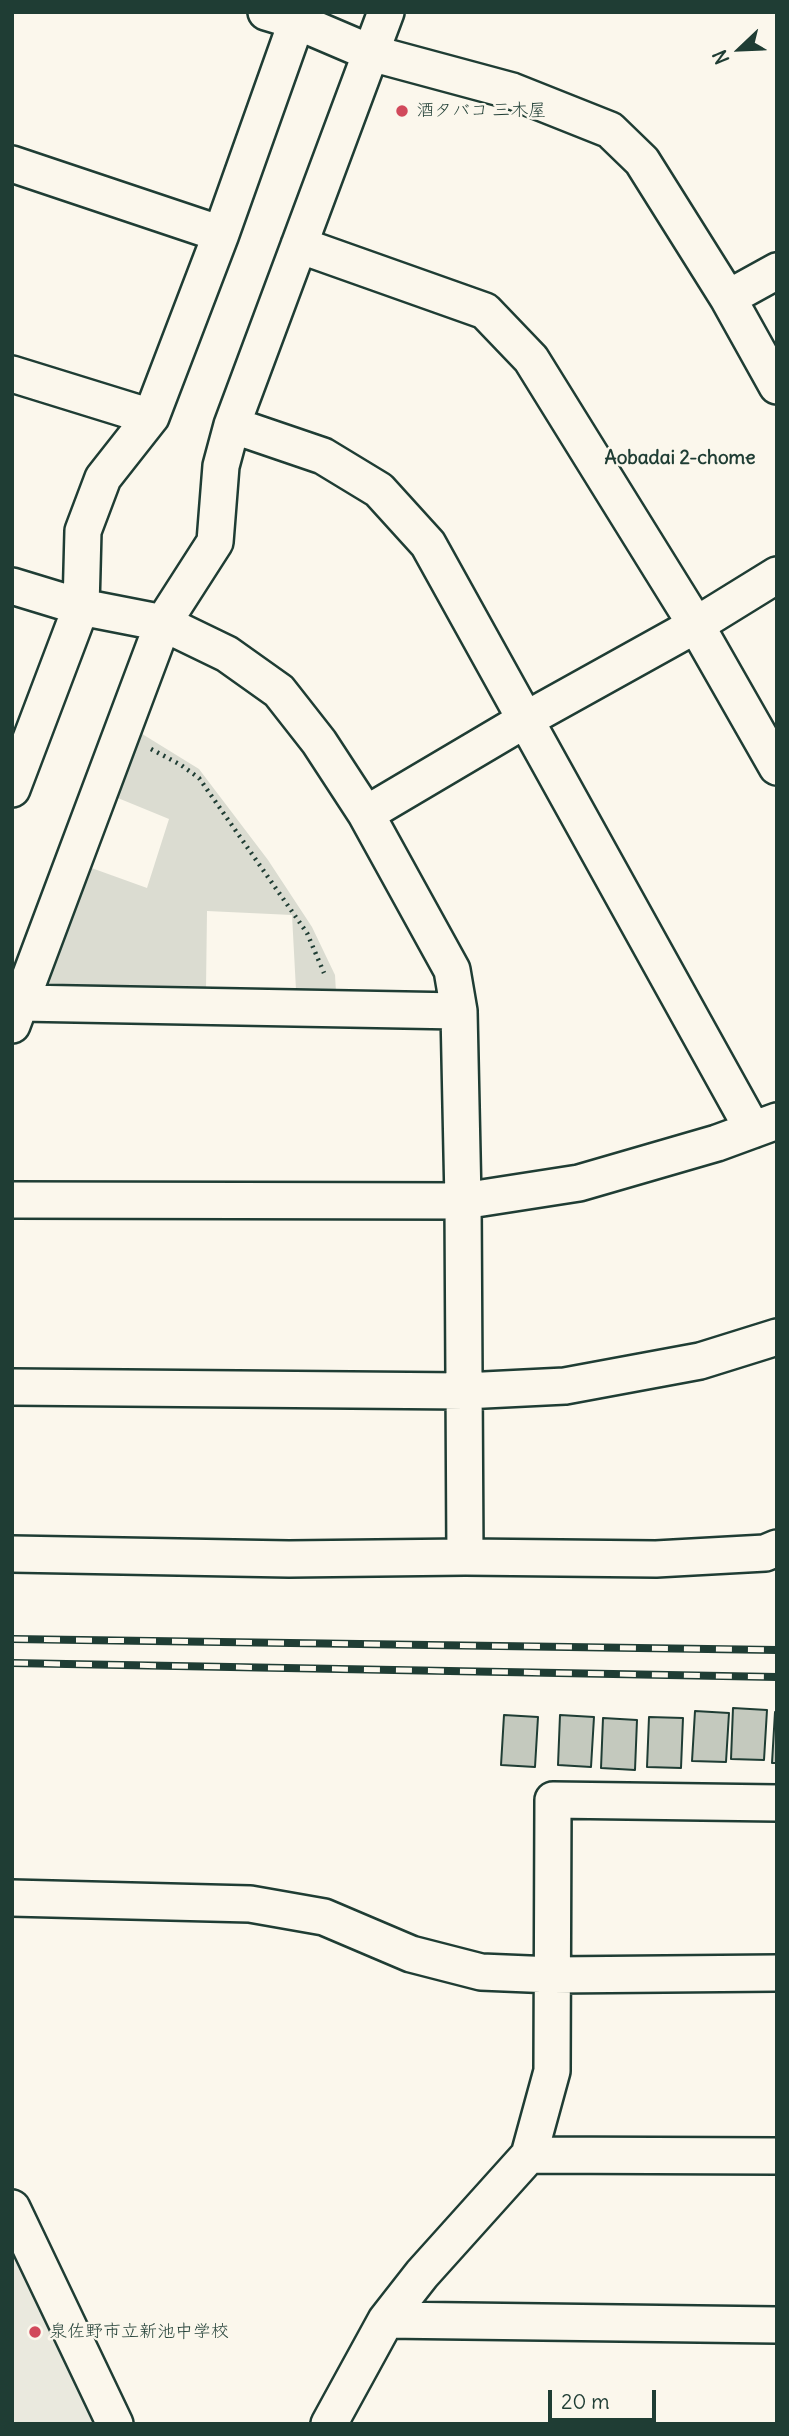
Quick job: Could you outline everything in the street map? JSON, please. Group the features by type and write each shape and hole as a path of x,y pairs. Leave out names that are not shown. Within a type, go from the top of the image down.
{"street":[{"path":"386,12 232,425 221,466 215,542 163,623 17,1014 459,1011"},
{"path":"12,789 81,607 83,531 103,478 151,417 221,234 287,15 371,52 512,91 610,130 642,161 728,298 777,386"},
{"path":"12,164 221,234"},
{"path":"299,245 485,311 531,359 696,625 777,766"},
{"path":"728,298 777,271"},
{"path":"12,374 151,417"},
{"path":"12,1200 463,1202 579,1183 651,1163 765,1125 525,720 428,544 379,490 323,456 232,425"},
{"path":"366,814 525,720 696,625 777,575"},
{"path":"12,586 81,607 163,623 227,654 279,691 319,742 366,814 452,970 459,1011 465,1557"},
{"path":"12,1387 464,1391 565,1386 700,1361 777,1338"},
{"path":"12,1554 289,1559 656,1559 773,1552"},
{"path":"329,2424 386,2320 422,2274 529,2155 552,2071 553,1800 777,1802"},
{"path":"12,1898 250,1904 324,1917 411,1954 481,1972 553,1975 777,1973"},
{"path":"529,2155 777,2156"},
{"path":"12,2208 115,2424"},
{"path":"386,2320 777,2325"}],"path":[{"path":"122,733 181,765 199,778 307,933 326,978"}],"shaded area":[{"path":"139,732 199,769 268,860 312,927 335,975 336,992 296,990 292,915 207,911 206,989 53,989 45,980 86,866 147,888 169,819 113,796"},
{"name":"泉佐野市立新池中学校","path":"12,2240 103,2424 12,2424"}],"building":[{"path":"733,1708 767,1710 764,1760 731,1759"},
{"path":"695,1711 729,1713 726,1762 692,1761"},
{"path":"775,1712 777,1763 772,1763"},
{"path":"504,1715 538,1717 535,1767 501,1765"},
{"path":"560,1715 594,1717 591,1767 558,1765"},
{"path":"649,1717 683,1718 681,1768 647,1767"},
{"path":"603,1718 637,1720 635,1770 601,1768"}],"railway":[{"path":"12,1639 777,1650"},
{"path":"12,1663 777,1677"}],"place":[{"name":"酒タバコ 三木屋","path":"402,111"},
{"name":"泉佐野市立新池中学校","path":"35,2332"}],"district":[{"name":"Aobadai 2-chome","path":"680,459"}]}
